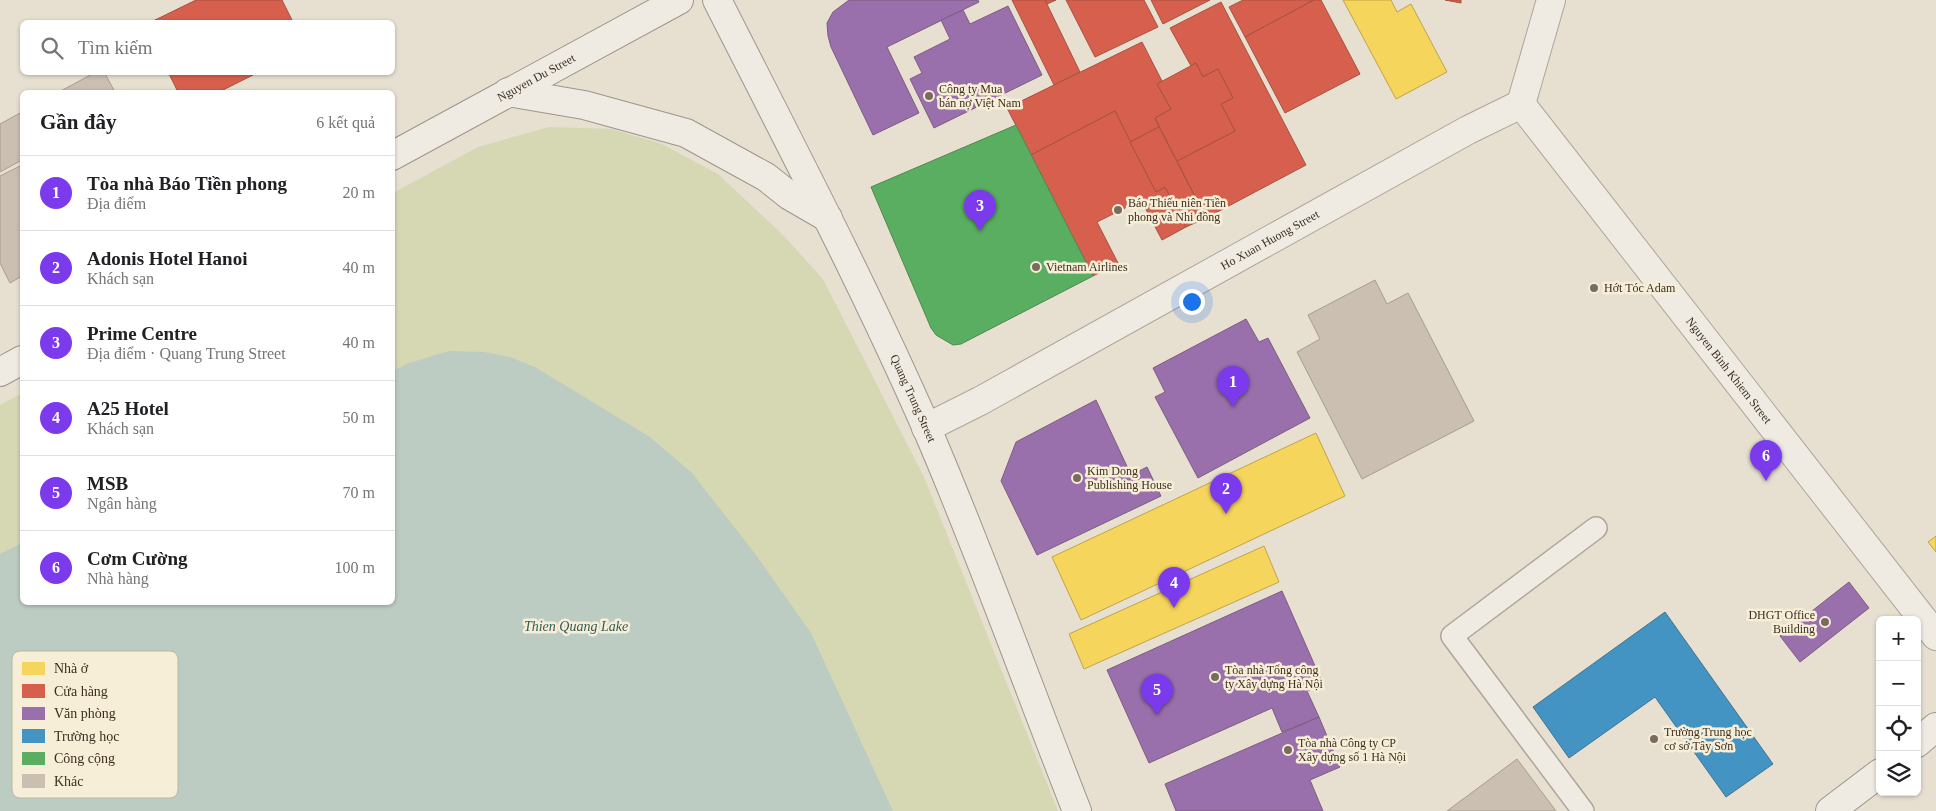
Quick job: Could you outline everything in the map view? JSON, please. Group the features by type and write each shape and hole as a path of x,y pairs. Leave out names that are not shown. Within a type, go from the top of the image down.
{"street":[{"name":"Nguyen Du Street","path":"395,154 679,0"},
{"name":"Quang Trung Street","path":"717,0 828,218 926,428 958,504 1077,811"},
{"path":"1521,104 1551,0"},
{"path":"508,92 584,104 686,133 766,177 790,196 828,218"},
{"name":"Ho Xuan Huong Street","path":"926,428 989,396 1468,130 1521,104"},
{"name":"Nguyen Binh Khiem Street","path":"1521,104 1936,636"},
{"path":"0,372 20,361"},
{"path":"1921,740 1936,727"},
{"path":"1830,811 1876,775"}],"lane":[{"path":"1583,811 1452,636 1596,528"}],"green space":[{"path":"549,127 611,129 662,144 718,174 782,234 823,279 924,477 1058,811 0,811 0,405 20,394 20,605 395,605 395,192 478,147"}],"water":[{"name":"Thien Quang Lake","path":"449,351 484,352 510,357 535,367 650,437 692,473 756,555 811,633 893,811 0,811 0,554 20,544 20,605 395,605 395,370 409,363"}],"building: Nhà ở":[{"path":"1343,0 1391,0 1397,12 1411,4 1447,72 1396,99"},
{"path":"1316,433 1345,496 1081,620 1052,557"},
{"path":"1936,536 1936,552 1928,542"},
{"path":"1264,546 1279,582 1084,669 1069,634"}],"building: Cửa hàng":[{"path":"196,0 282,0 292,20 155,20"},
{"path":"1012,0 1045,0 1080,72 1054,85"},
{"path":"1045,0 1056,0 1047,4"},
{"path":"1066,0 1144,0 1158,27 1095,57"},
{"path":"1151,0 1210,0 1163,24"},
{"path":"1243,0 1314,0 1245,37 1229,7"},
{"path":"1314,0 1321,0 1360,74 1285,113 1245,37"},
{"path":"1445,0 1461,0 1461,3"},
{"path":"1221,2 1306,165 1206,218 1177,161 1235,131 1221,104 1233,98 1218,69 1203,77 1196,63 1191,66 1170,28"},
{"path":"1142,42 1162,81 1157,84 1171,109 1155,118 1159,127 1130,142 1115,111 1031,155 1007,108"},
{"path":"1196,63 1203,77 1218,69 1233,98 1221,104 1235,131 1177,161 1155,118 1171,109 1157,84"},
{"path":"170,75 253,75 223,90 177,90"},
{"name":"Báo Thiếu niên Tiền phong và Nhi đồng","path":"1115,111 1156,192 1165,187 1186,227 1162,240 1141,200 1097,222 1118,263 1093,276 1031,155"},
{"path":"1159,127 1206,218 1186,227 1165,187 1156,192 1130,142"}],"building: Văn phòng":[{"path":"849,0 978,0 979,2 887,47 919,113 873,135 831,47 828,36 827,23 833,12"},
{"path":"1008,6 1042,75 934,128 910,79 922,73 914,57 950,39 941,20 963,10 970,24"},
{"path":"1246,319 1259,342 1268,338 1310,418 1198,478 1155,397 1165,392 1153,368"},
{"name":"Kim Dong Publishing House","path":"1096,400 1131,475 1147,467 1161,496 1037,555 1001,481 1016,442"},
{"name":"DHGT Office Building","path":"1849,582 1869,608 1800,662 1780,636"},
{"name":"Tòa nhà Tổng công ty Xây dựng Hà Nội","path":"1282,591 1323,684 1307,691 1319,717 1282,732 1272,708 1149,763 1107,670"},
{"name":"Tòa nhà Công ty CP Xây dựng số 1 Hà Nội","path":"1319,717 1340,767 1310,780 1323,811 1176,811 1165,784"}],"building: Trường học":[{"path":"1665,612 1773,764 1726,797 1655,697 1569,758 1533,707"}],"building: Công cộng":[{"path":"1016,125 1093,276 961,344 953,345 936,335 931,328 871,187"}],"building: Khác":[{"path":"90,75 106,75 114,90 63,90"},
{"path":"20,113 20,161 0,172 0,124"},
{"path":"20,166 20,277 10,283 0,263 0,176"},
{"path":"1375,280 1387,304 1408,293 1474,421 1362,479 1297,352 1320,339 1308,315"},
{"path":"1517,759 1556,811 1447,811"}],"place":[{"name":"Công ty Mua bán nợ Việt Nam","path":"929,96"},
{"name":"Báo Thiếu niên Tiền phong và Nhi đồng","path":"1118,210"},
{"name":"Prime Centre","path":"980,231"},
{"name":"Vietnam Airlines","path":"1036,267"},
{"name":"Hớt Tóc Adam","path":"1594,288"},
{"name":"Tòa nhà Báo Tiền phong","path":"1233,407"},
{"name":"Kim Dong Publishing House","path":"1077,478"},
{"name":"Cơm Cường","path":"1766,481"},
{"name":"Adonis Hotel Hanoi","path":"1226,514"},
{"name":"A25 Hotel","path":"1174,608"},
{"name":"DHGT Office Building","path":"1825,622"},
{"name":"Tòa nhà Tổng công ty Xây dựng Hà Nội","path":"1215,677"},
{"name":"MSB","path":"1157,715"},
{"name":"Trường Trung học cơ sở Tây Sơn","path":"1654,739"},
{"name":"Tòa nhà Công ty CP Xây dựng số 1 Hà Nội","path":"1288,750"}]}
